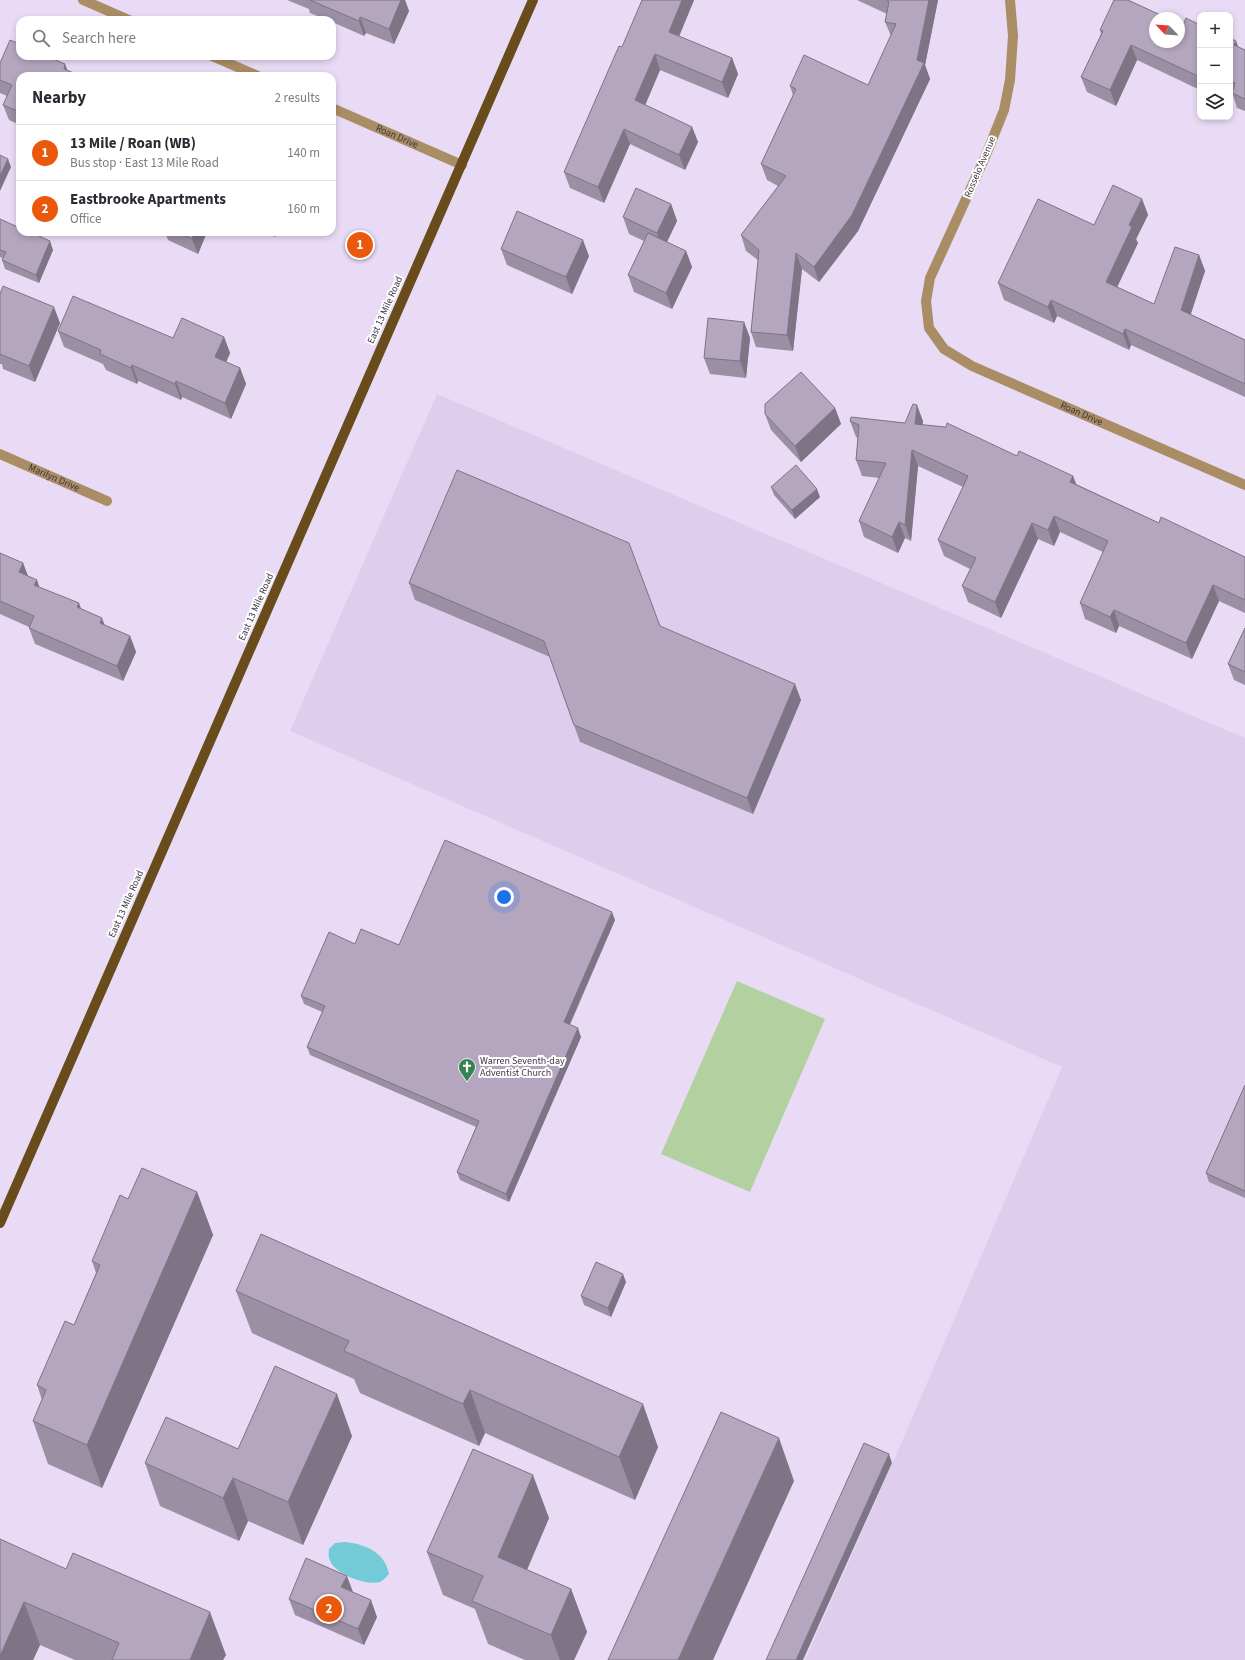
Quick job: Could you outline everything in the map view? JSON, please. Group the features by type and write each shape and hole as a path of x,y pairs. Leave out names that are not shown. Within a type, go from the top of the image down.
{"main road":[{"name":"East 13 Mile Road","path":"0,1223 533,0"}],"street":[{"path":"83,0 120,16"},
{"name":"Rosselo Avenue","path":"929,328 926,301 930,278 986,155 1004,110 1010,80 1013,36 1010,0"},
{"path":"221,60 249,72"},
{"name":"Roan Drive","path":"336,110 462,165"},
{"name":"Roan Drive","path":"929,328 944,349 972,366 1245,484"},
{"name":"Marilyn Drive","path":"0,454 107,501"}],"shaded area":[{"path":"437,394 1245,738 1245,1660 805,1660 901,1444 1062,1067 290,731"}],"green space":[{"path":"737,981 825,1019 750,1192 661,1154"}],"water":[{"path":"345,1542 367,1547 373,1550 379,1555 387,1566 389,1574 380,1582 374,1583 351,1578 343,1574 332,1564 329,1558 329,1549 335,1543"}],"building":[{"path":"310,0 401,0 389,29 360,17 359,21"},
{"path":"642,0 682,0 669,32 732,58 722,82 655,54 635,100 692,127 679,155 624,129 598,187 564,172 619,46 622,47"},
{"path":"886,0 929,0 917,60 924,63 852,215 814,267 796,253 787,335 751,332 759,250 741,235 786,176 761,164 796,89 790,86 804,55 868,85 896,24 885,22 889,2"},
{"path":"1114,0 1128,0 1154,12 1149,12 1149,48 1185,48 1186,18 1197,24 1197,76 1131,45 1110,90 1081,77 1103,31 1100,30"},
{"path":"10,40 16,42 16,60 56,60 65,64 64,69 71,72 16,72 16,110 3,105 12,85 0,80 0,63"},
{"path":"1233,40 1236,41 1234,45 1245,50 1245,99 1233,93 1235,83 1233,82"},
{"path":"0,155 8,159 0,176"},
{"path":"1113,185 1142,199 1129,225 1132,227 1106,282 1154,304 1175,247 1199,255 1181,310 1245,340 1245,384 1125,329 1123,334 1051,300 1048,307 998,283 1038,199 1094,225"},
{"path":"636,188 671,204 657,233 623,217"},
{"path":"517,211 583,240 566,277 501,249"},
{"path":"0,219 16,226 16,236 39,236 50,241 36,275 2,260 6,252 0,250"},
{"path":"648,233 686,251 666,293 628,275"},
{"path":"186,236 193,236 192,239"},
{"path":"3,286 54,307 29,366 0,354 0,294"},
{"path":"73,296 173,338 182,318 224,337 215,357 240,368 225,403 176,381 175,384 132,365 131,368 100,354 101,350 58,331"},
{"path":"708,318 744,322 740,361 704,358"},
{"path":"801,372 835,408 795,446 765,414 765,404"},
{"path":"913,404 917,405 915,424 946,427 947,423 1017,456 1019,451 1073,476 1070,482 1159,523 1161,517 1245,557 1245,600 1213,585 1186,643 1114,610 1110,617 1080,603 1108,541 1054,516 1048,530 1032,523 995,602 962,586 976,558 938,540 968,476 912,450 905,525 899,522 892,537 859,521 886,463 856,460 859,425 850,421 851,417 905,423"},
{"path":"796,465 817,489 792,510 771,487"},
{"path":"457,470 629,543 660,626 795,684 747,798 574,725 544,641 409,583"},
{"path":"0,553 23,563 19,572 37,580 34,585 79,603 77,607 102,618 100,623 130,636 117,666 29,628 34,616 0,601"},
{"path":"1245,628 1245,672 1228,664"},
{"name":"Warren Seventh-day Adventist Church","path":"445,840 612,912 564,1022 578,1028 506,1194 457,1172 479,1121 307,1047 325,1006 301,996 329,932 355,944 361,929 399,945"},
{"path":"1245,1085 1245,1191 1206,1173"},
{"path":"142,1168 197,1192 87,1445 33,1421 46,1390 37,1385 65,1321 74,1325 100,1265 92,1261 120,1195 128,1199"},
{"path":"261,1234 643,1404 619,1457 470,1390 463,1404 344,1351 349,1341 236,1291"},
{"path":"596,1262 623,1274 608,1308 581,1296"},
{"path":"275,1366 337,1394 288,1502 233,1478 223,1498 145,1463 166,1417 238,1449"},
{"path":"721,1412 779,1438 678,1660 608,1660"},
{"path":"864,1443 889,1454 796,1660 766,1660"},
{"path":"473,1449 533,1475 498,1557 571,1589 551,1635 472,1601 483,1576 427,1552"},
{"path":"0,1539 66,1569 73,1553 210,1612 190,1660 112,1660 119,1643 24,1602 0,1656"},
{"path":"306,1558 347,1576 341,1587 371,1600 358,1629 289,1599"}],"place":[{"name":"13 Mile / Roan (WB)","path":"360,245"},
{"name":"Warren Seventh-day Adventist Church","path":"467,1082"},
{"name":"Eastbrooke Apartments","path":"329,1609"}]}
